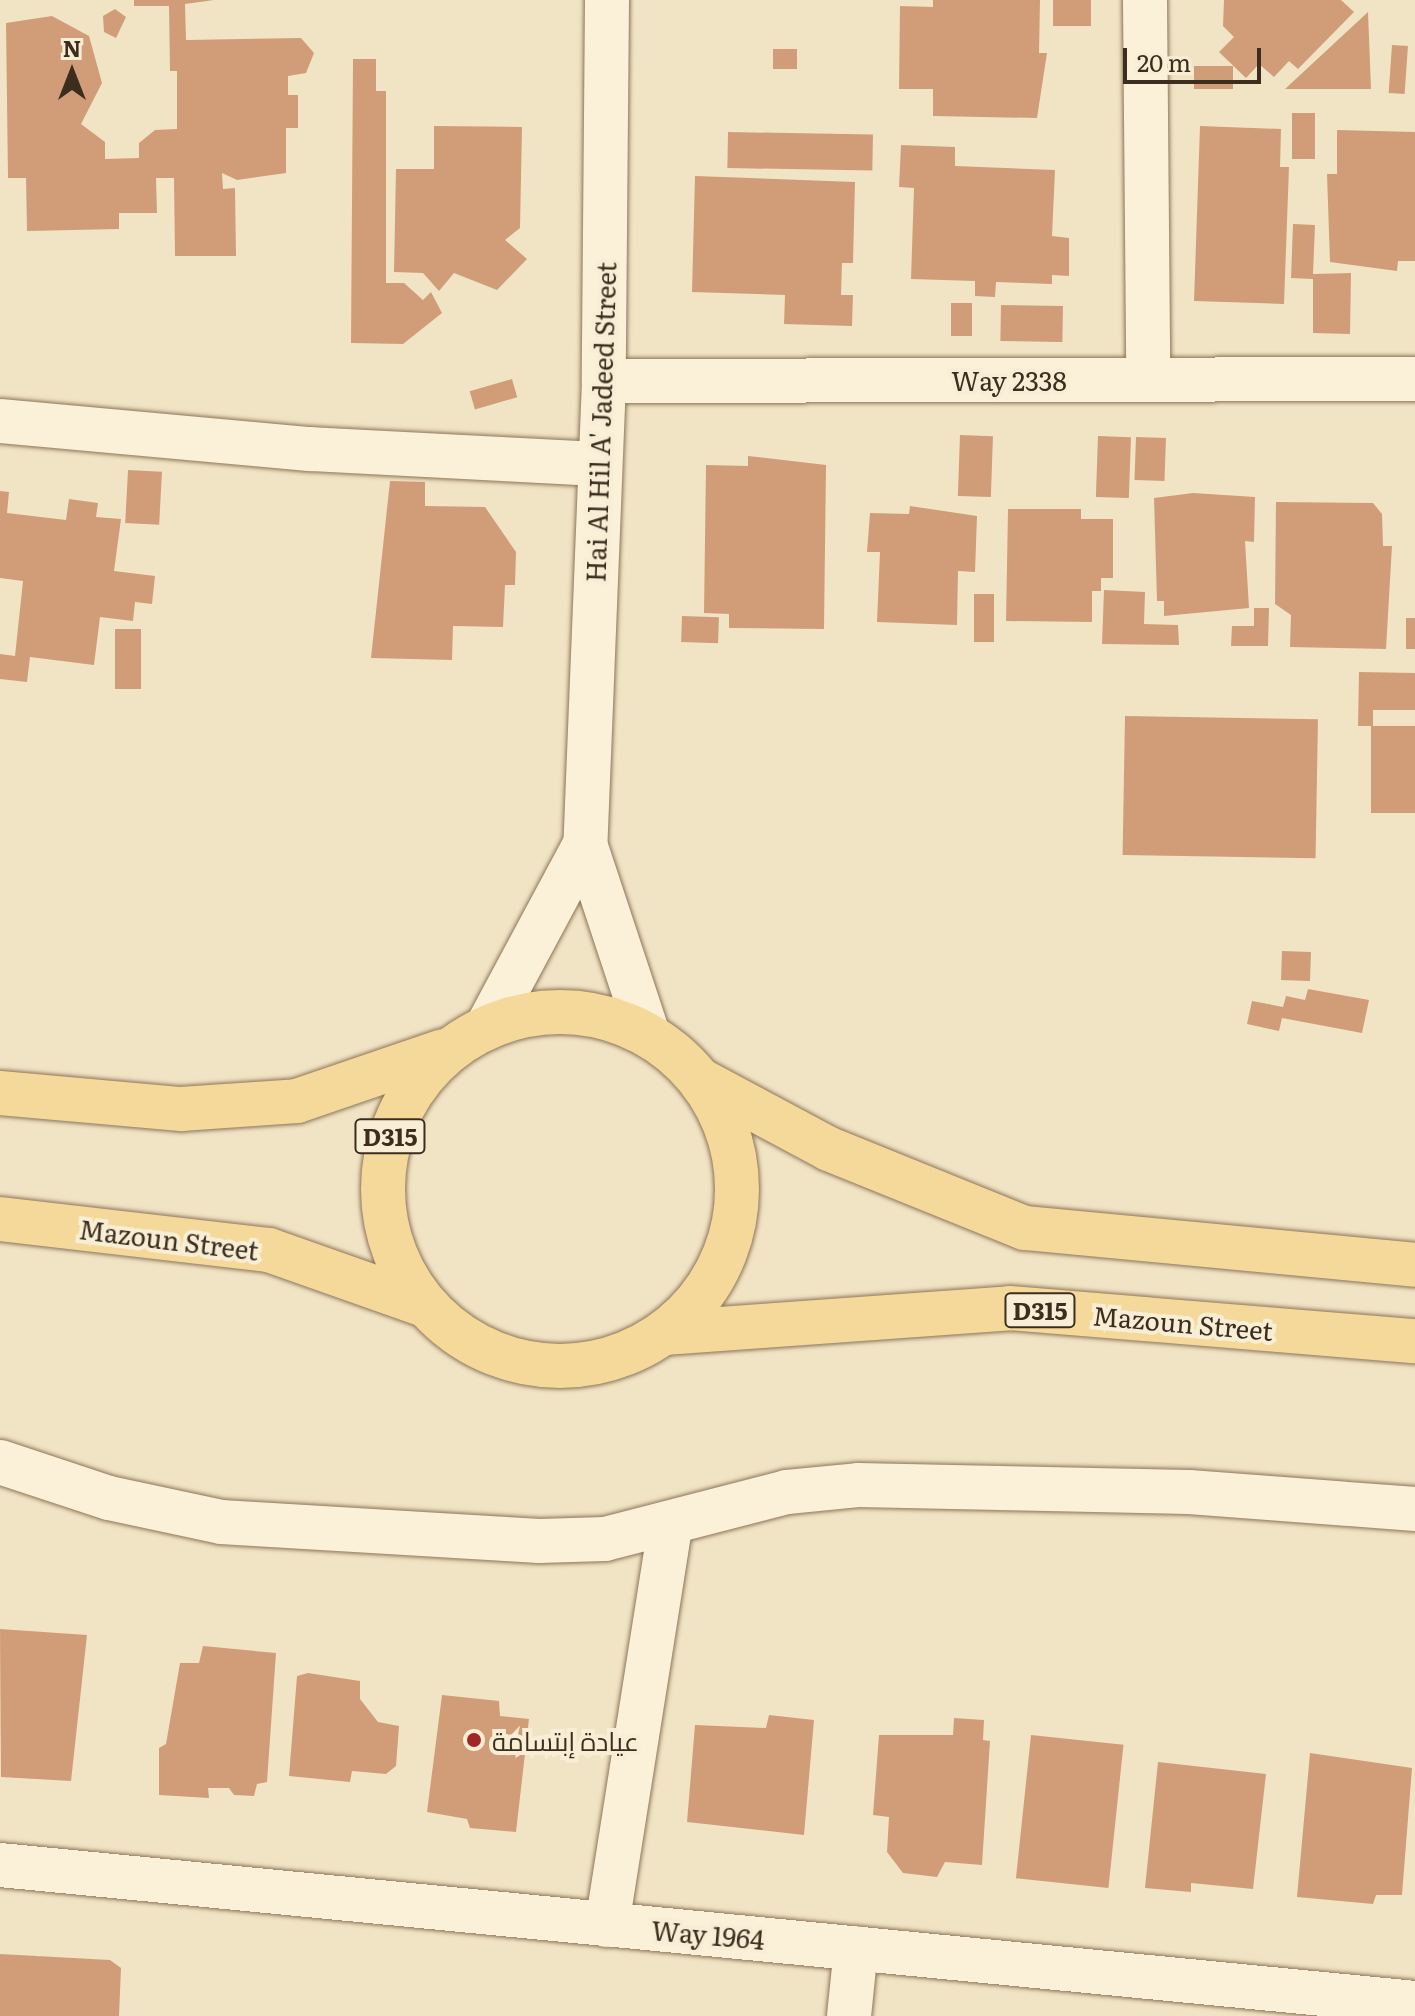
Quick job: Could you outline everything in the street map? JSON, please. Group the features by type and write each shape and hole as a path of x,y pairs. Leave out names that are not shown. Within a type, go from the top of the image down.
{"main road":[{"name":"D315","path":"0,1093 181,1109 297,1101 449,1049 487,1027 541,1012 596,1015 648,1035 702,1081 829,1149 1025,1228 1415,1265"},
{"name":"D315","path":"449,1049 410,1092 387,1144 381,1201 394,1256 424,1305 464,1339 512,1361 565,1367 617,1357 664,1333 705,1293 730,1242 739,1187 729,1131 702,1081"},
{"name":"Mazoun Street","path":"0,1219 269,1250 424,1305"},
{"name":"Mazoun Street","path":"664,1333 1010,1308 1415,1341"}],"street":[{"name":"Hai Al Hil A' Jadeed Street","path":"607,0 604,381 585,844 648,1035"},
{"path":"1145,0 1148,379"},
{"name":"Way 2338","path":"604,381 1415,379"},
{"path":"0,421 310,449 600,464"},
{"name":"Hai Al Hil A' Jadeed Street","path":"487,1027 585,844"},
{"path":"0,1462 164,1512 279,1528 539,1541 670,1527 787,1492 858,1485 1189,1492 1415,1509"},
{"path":"607,1925 670,1527"},
{"name":"Way 1964","path":"0,1865 1415,2003"},
{"path":"849,2016 856,1948"}],"building":[{"path":"134,0 214,0 185,4 186,40 301,38 314,53 306,73 288,76 288,95 298,95 298,128 286,128 286,173 237,180 222,173 223,189 235,188 236,256 175,256 174,178 156,178 157,213 119,213 119,229 27,231 26,178 8,178 6,23 52,16 89,36 102,83 81,124 105,142 105,159 139,158 139,143 155,130 177,129 177,71 170,71 169,6 134,6"},
{"path":"933,0 1040,0 1039,53 1047,53 1037,118 933,116 933,89 899,89 900,6 933,7"},
{"path":"1053,0 1091,0 1091,26 1053,26"},
{"path":"1224,0 1341,0 1354,12 1298,69 1289,61 1274,77 1259,64 1246,78 1219,52 1234,37 1223,26"},
{"path":"115,9 126,17 116,38 104,32 103,16"},
{"path":"1368,12 1371,89 1285,89"},
{"path":"1392,45 1408,46 1405,94 1389,93"},
{"path":"773,49 797,49 797,69 773,69"},
{"path":"353,59 376,59 376,91 386,91 386,283 404,283 423,300 431,292 442,313 403,344 351,343"},
{"path":"1194,66 1233,66 1233,89 1194,89"},
{"path":"1292,113 1315,113 1315,159 1292,159"},
{"path":"434,126 522,127 520,228 505,240 527,259 497,290 454,273 439,291 423,273 394,272 396,169 434,169"},
{"path":"1200,126 1281,129 1280,167 1289,167 1284,304 1194,301"},
{"path":"1337,130 1415,132 1415,261 1398,261 1397,271 1330,262 1327,174 1337,174"},
{"path":"728,132 873,135 872,171 727,168"},
{"path":"901,145 955,147 955,166 1055,170 1052,236 1069,238 1069,276 1052,275 1052,284 996,282 995,297 975,296 975,281 911,279 914,188 899,187"},
{"path":"695,176 855,182 853,263 842,263 841,295 853,295 852,326 784,324 785,295 692,292"},
{"path":"1293,224 1315,225 1313,274 1351,273 1350,334 1313,333 1313,279 1291,278"},
{"path":"951,303 972,303 972,336 951,336"},
{"path":"1001,305 1063,306 1062,342 1000,341"},
{"path":"512,379 517,397 475,409 470,391"},
{"path":"960,435 993,436 991,497 958,496"},
{"path":"1098,436 1131,437 1129,498 1096,497"},
{"path":"1136,437 1166,438 1164,481 1134,480"},
{"path":"748,456 826,465 824,629 729,628 729,614 704,613 706,465 748,466"},
{"path":"128,470 162,472 159,525 125,523"},
{"path":"390,481 425,482 425,506 485,507 516,552 515,585 505,585 503,627 453,626 452,660 371,658"},
{"path":"0,491 9,492 7,513 66,520 69,499 98,503 96,517 121,519 114,571 155,576 152,604 135,602 133,621 100,617 94,665 30,657 27,682 0,679 0,654 15,656 23,581 0,578"},
{"path":"1193,493 1255,497 1254,542 1245,541 1249,608 1164,616 1164,601 1157,601 1154,498"},
{"path":"1276,502 1373,503 1382,514 1383,546 1392,546 1386,649 1290,647 1291,615 1275,604"},
{"path":"910,506 977,516 975,572 958,571 957,625 877,622 880,552 867,552 870,513 909,514"},
{"path":"1008,509 1081,509 1081,519 1113,519 1113,578 1101,578 1101,591 1092,591 1092,622 1006,621"},
{"path":"1104,590 1145,592 1144,624 1178,625 1179,645 1102,644"},
{"path":"974,594 994,594 994,642 974,642"},
{"path":"1254,608 1269,608 1268,646 1231,646 1232,626 1254,626"},
{"path":"682,616 719,617 718,643 681,642"},
{"path":"1406,618 1415,618 1415,649 1406,649"},
{"path":"115,629 141,629 141,689 115,689"},
{"path":"1359,672 1415,673 1415,710 1373,710 1373,726 1358,726"},
{"path":"1125,716 1318,719 1316,858 1123,855"},
{"path":"1371,726 1415,726 1415,813 1371,813"},
{"path":"1282,951 1311,952 1310,981 1281,980"},
{"path":"1308,989 1369,1000 1362,1033 1282,1018 1279,1031 1247,1024 1252,1001 1283,1007 1286,996 1305,1000"},
{"path":"0,1629 87,1635 71,1781 1,1777"},
{"path":"203,1646 276,1653 267,1782 257,1784 254,1796 234,1795 229,1788 208,1788 209,1798 159,1795 159,1748 166,1744 180,1663 199,1663"},
{"path":"308,1673 360,1681 360,1699 378,1722 399,1726 396,1766 386,1774 352,1771 350,1782 289,1776 297,1676"},
{"path":"442,1695 499,1701 500,1716 529,1719 516,1832 470,1828 467,1819 427,1812"},
{"path":"769,1715 814,1720 804,1835 687,1822 695,1725 766,1728"},
{"path":"954,1718 984,1720 983,1740 990,1741 982,1865 945,1862 937,1877 903,1873 887,1852 889,1817 873,1815 879,1735 953,1735"},
{"path":"1031,1735 1123,1745 1108,1888 1016,1878"},
{"path":"1310,1753 1412,1768 1402,1895 1376,1895 1373,1904 1297,1897"},
{"path":"1158,1762 1266,1774 1253,1889 1191,1883 1191,1892 1145,1888"},
{"path":"0,1954 110,1960 121,1968 119,2016 0,2016"}],"place":[{"name":"عيادة إبتسامة","path":"474,1740"}]}
